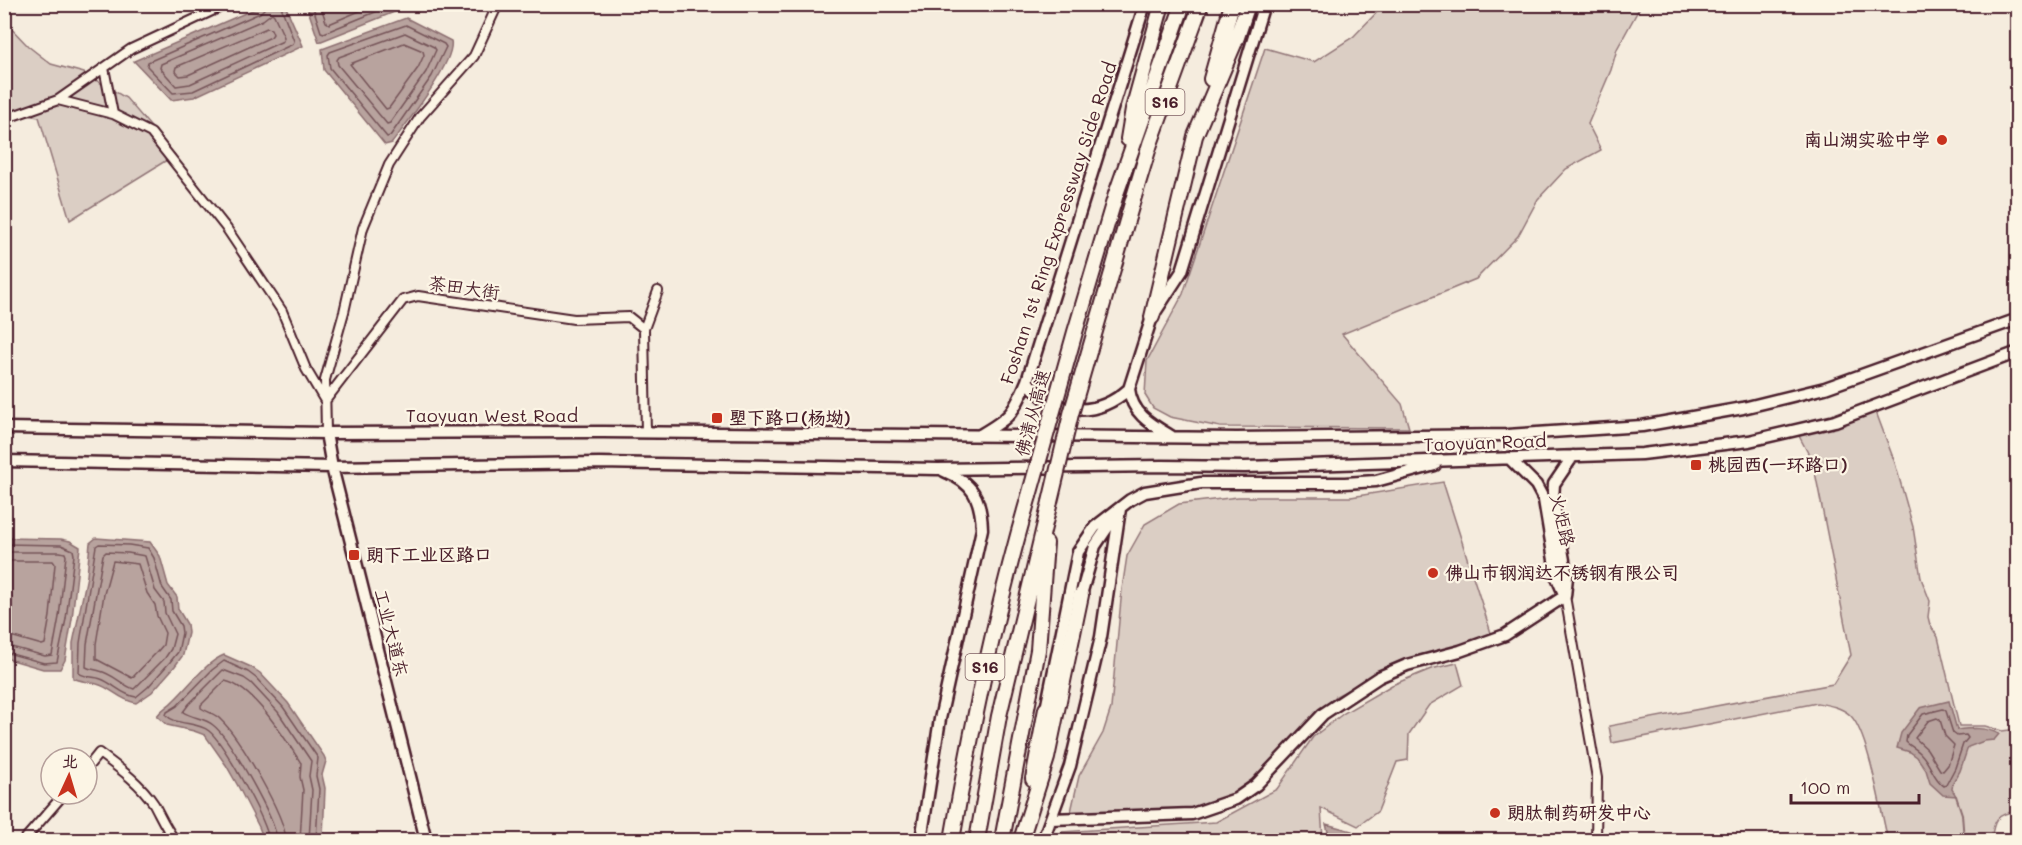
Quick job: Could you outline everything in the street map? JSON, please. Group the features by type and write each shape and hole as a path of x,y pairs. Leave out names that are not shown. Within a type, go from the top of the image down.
{"highway":[{"path":"1121,176 1133,109 1162,4"},
{"name":"佛清从高速","path":"952,840 980,689 1011,557 1121,176 1183,4"},
{"name":"佛清从高速","path":"977,840 999,716 1071,414 1132,200 1201,4"},
{"path":"1152,317 1196,136 1232,4"},
{"path":"1196,136 1237,37 1248,4"},
{"path":"1002,840 1038,650 1050,502"},
{"path":"1022,836 1047,758 1081,596"},
{"path":"1022,836 1046,709"}],"main road":[{"name":"Foshan 1st Ring Expressway Side Road","path":"979,436 1004,421 1015,409 1027,381 1145,4"},
{"path":"1174,438 1145,420 1131,401 1130,389 1152,317 1182,271 1264,4"},
{"name":"Taoyuan Road","path":"979,436 1174,438 1507,435 1642,426 1743,408 1825,388 2018,319"},
{"name":"Taoyuan Road","path":"938,469 1245,467 1642,454 1749,441 1835,421 2018,352"},
{"path":"1027,381 1044,398 1079,410 1099,407 1116,400 1130,389"},
{"name":"Taoyuan West Road","path":"4,428 326,433 979,436"},
{"name":"工业大道东","path":"326,433 332,467 426,840"},
{"name":"火炬路","path":"1565,596 1567,577 1553,499 1554,484 1573,456"},
{"name":"火炬路","path":"1509,458 1536,485 1544,500 1557,578 1565,596"},
{"path":"1046,709 1078,552 1095,527 1130,500 1145,492 1201,483 1376,481 1453,460"},
{"path":"4,461 332,467 599,463 938,469 958,477 971,488 978,498 982,529 940,719 921,840"},
{"path":"1081,596 1095,546 1120,509"},
{"path":"1043,840 1070,766 1101,637 1120,509"},
{"path":"1051,819 1192,814 1236,799 1256,785 1323,714 1378,677 1407,665 1460,651 1505,634 1565,596"}],"street":[{"path":"4,119 58,100 131,49 227,4"},
{"path":"326,433 325,380 344,312 363,228 389,165 420,117 474,56 498,4"},
{"path":"104,68 113,114"},
{"path":"58,100 113,114 151,133 227,229 282,311 306,369 325,401"},
{"path":"646,433 644,329 658,291"},
{"name":"茶田大街","path":"325,401 403,300 418,296 574,319 629,317 644,329"},
{"path":"1565,596 1597,778 1596,840"},
{"path":"99,753 128,774 153,803 168,832 175,840"},
{"path":"24,840 54,806"}],"shaded area":[{"path":"5,5 11,5 7,24 28,46 51,64 84,73 126,98 175,155 70,220 39,117 5,112"},
{"path":"1384,5 1641,5 1617,49 1611,70 1588,124 1601,150 1566,169 1538,199 1518,236 1476,279 1342,334 1402,404 1409,428 1220,427 1170,417 1153,408 1145,395 1147,361 1183,294 1265,48 1314,62 1353,37"},
{"path":"1876,412 1895,463 1913,527 1921,578 1930,601 1928,617 1938,637 1959,726 1985,726 2002,731 2017,729 2017,811 2004,814 1997,819 1991,840 1888,840 1869,756 1851,716 1839,708 1817,703 1612,743 1609,726 1833,684 1851,655 1816,477 1808,453 1798,434"},
{"path":"1443,482 1492,636 1384,671 1336,696 1283,751 1238,793 1192,811 1070,816 1079,776 1103,733 1111,708 1127,556 1145,524 1179,504 1238,497 1351,497"},
{"path":"1457,663 1463,685 1429,705 1409,734 1408,760 1397,762 1378,811 1358,826 1321,808 1323,840 1060,840 1062,832 1216,822 1277,789 1313,737 1344,713 1392,685 1431,669"}],"water":[{"path":"306,4 412,4 412,5 319,42"},
{"path":"264,5 285,5 303,46 194,97 171,100 134,61"},
{"path":"406,18 451,41 450,50 446,63 418,108 392,143 385,145 324,70 322,49"},
{"path":"5,538 61,539 80,547 72,619 65,660 60,669 43,669 5,658"},
{"path":"96,538 150,542 160,556 168,585 177,597 178,609 187,624 188,633 183,655 152,692 136,703 102,686 73,678 73,643 87,576 90,543"},
{"path":"224,655 260,673 288,703 324,756 326,761 322,775 325,788 321,840 264,840 238,786 205,735 167,725 157,716 204,669"},
{"path":"1949,701 1957,730 1989,730 1999,734 1994,740 1968,747 1960,771 1953,783 1952,789 1956,796 1943,795 1930,783 1926,770 1917,757 1897,748 1901,733 1920,708"},
{"path":"1326,824 1352,831 1354,840 1330,840"}],"waterway":[{"path":"1956,796 1962,814 1964,840"}],"place":[{"name":"南山湖实验中学","path":"1942,140"},
{"name":"塱下路口(杨坳)","path":"717,418"},
{"name":"桃园西(一环路口)","path":"1696,465"},
{"name":"朗下工业区路口","path":"354,555"},
{"name":"佛山市钢润达不锈钢有限公司","path":"1433,573"},
{"name":"朗肽制药研发中心","path":"1495,813"}]}
